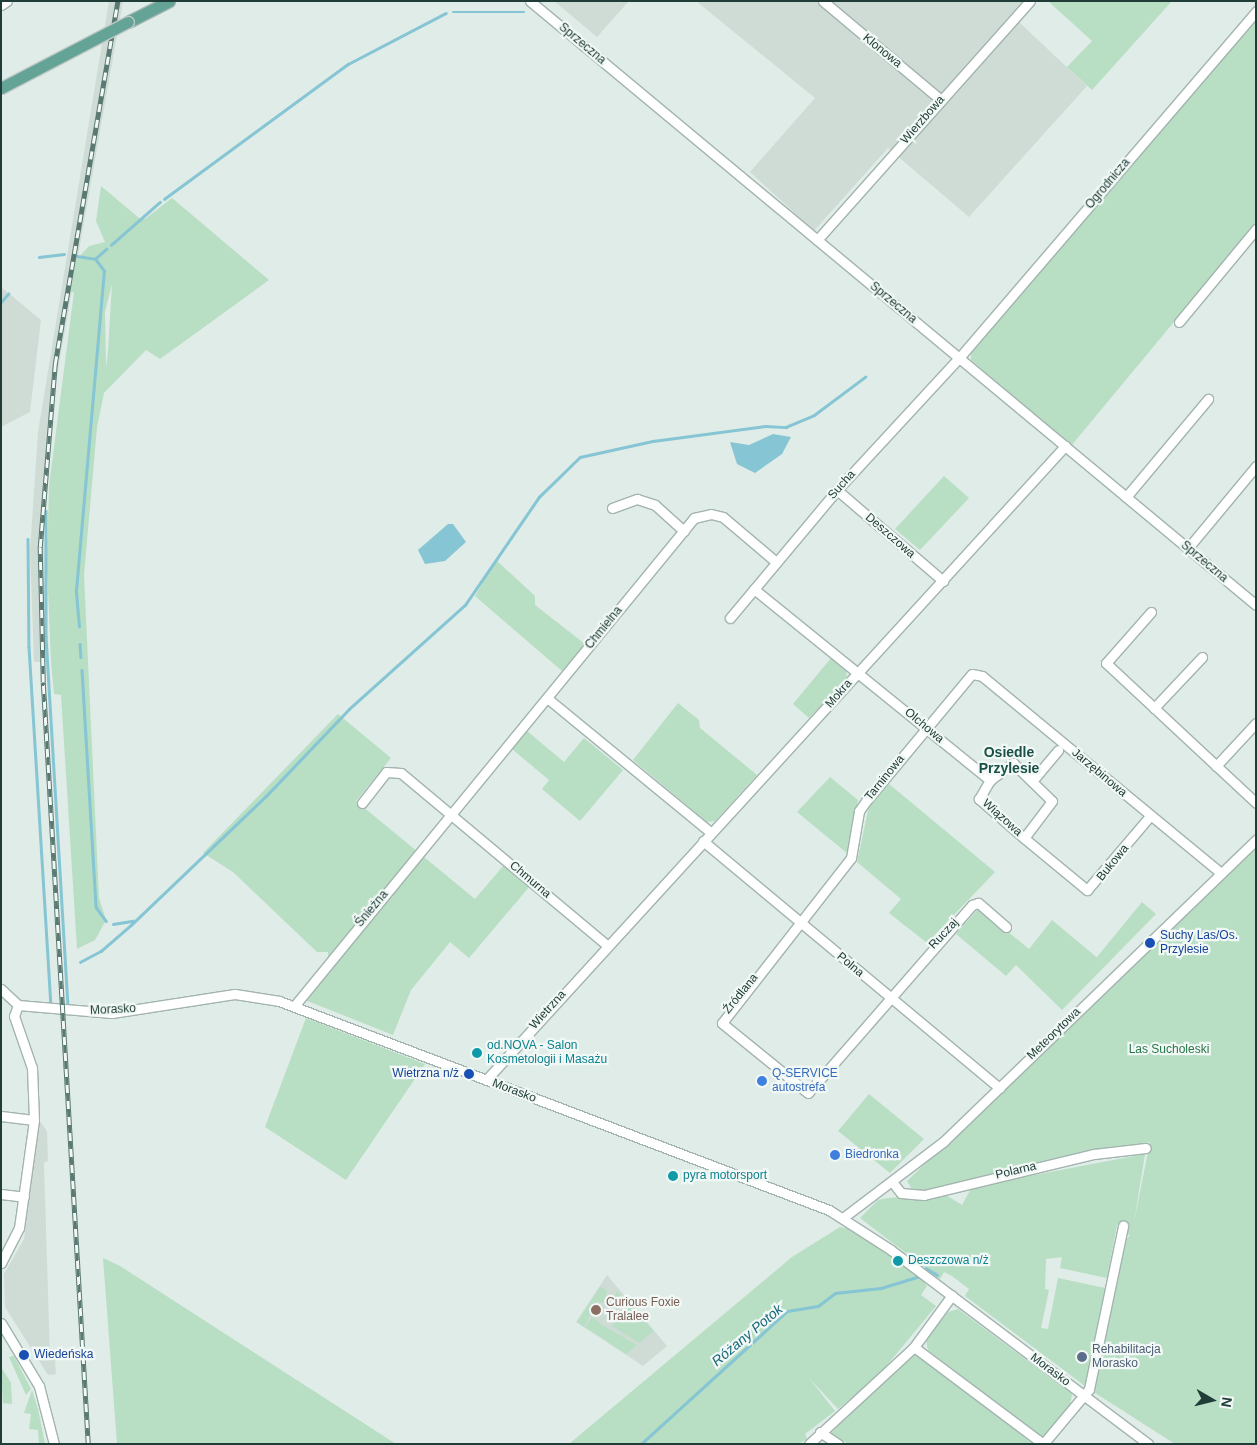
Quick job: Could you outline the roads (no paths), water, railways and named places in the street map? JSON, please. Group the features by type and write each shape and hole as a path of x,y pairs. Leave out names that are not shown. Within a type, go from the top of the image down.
{"main road":[{"path":"1,88 169,1"}],"street":[{"path":"1,5 7,1"},
{"name":"Sprzeczna","path":"530,1 1256,605"},
{"name":"Klonowa","path":"823,1 941,100"},
{"name":"Wierzbowa","path":"817,240 1030,1"},
{"name":"Ogrodnicza","path":"960,358 1256,11"},
{"path":"1179,322 1256,229"},
{"name":"Sucha","path":"730,618 837,490 960,358"},
{"path":"1126,496 1208,399"},
{"name":"Mokra","path":"609,943 1065,446"},
{"path":"1188,548 1256,466"},
{"name":"Deszczowa","path":"837,490 943,581"},
{"path":"612,508 637,499 655,505 684,531"},
{"name":"Chmielna","path":"452,815 694,518 711,514 723,517 776,562"},
{"name":"Olchowa","path":"754,589 990,780"},
{"path":"1151,612 1106,663 1256,803"},
{"path":"1154,708 1202,657"},
{"name":"Tarninowa","path":"799,922 851,858 859,811 866,800 972,674 978,673"},
{"name":"Jarzębinowa","path":"978,673 1220,873"},
{"path":"547,698 710,832"},
{"path":"1216,766 1256,723"},
{"path":"1033,780 1058,750"},
{"name":"Wiązowa","path":"1013,763 1033,780 1052,800 1024,838 979,799 990,780 1013,763"},
{"name":"Chmurna","path":"362,803 392,769 452,815 609,943"},
{"name":"Śnieżna","path":"295,1005 452,815"},
{"name":"Bukowa","path":"1024,838 1087,890 1150,816"},
{"name":"Meteorytowa","path":"844,1217 931,1154 1256,840"},
{"name":"Polna","path":"703,841 890,999 999,1088"},
{"name":"Ruczaj","path":"890,999 972,905 978,903 1006,927"},
{"name":"Źródlana","path":"799,922 723,1016 727,1030 808,1092 890,999"},
{"name":"Wietrzna","path":"486,1080 609,943"},
{"path":"1,989 18,1005 14,1016 32,1068 34,1120 19,1228 1,1264"},
{"name":"Morasko","path":"18,1005 112,1013 235,994 295,1005 844,1217 952,1295 1148,1444"},
{"path":"1,1116 34,1120"},
{"name":"Polarna","path":"892,1183 901,1193 924,1195 1094,1154 1146,1148"},
{"path":"1,1194 24,1197"},
{"path":"914,1347 1043,1444 1085,1396 1123,1226"},
{"path":"809,1444 914,1347 952,1295"},
{"path":"1,1323 39,1386 54,1444"},
{"path":"820,1432 838,1444"}],"water":[{"path":"773,434 791,437 782,454 755,473 737,464 730,442 749,445"},
{"path":"448,524 453,524 466,542 445,561 425,564 418,550"}],"waterway":[{"path":"453,12 524,12"},
{"path":"164,199 348,64 446,13"},
{"path":"111,245 160,202"},
{"path":"77,256 95,259 106,249"},
{"path":"39,257 64,254"},
{"path":"79,627 76,590 104,271 95,259"},
{"path":"1,302 8,294"},
{"path":"80,962 101,951 131,925 266,796 349,709 465,605 539,497 580,457 653,441 765,426 786,427 814,415 865,377"},
{"path":"46,511 46,636 68,1003"},
{"path":"28,539 29,647 51,1003"},
{"path":"80,644 81,657"},
{"path":"82,670 96,907 106,921"},
{"path":"113,924 133,921"},
{"name":"Różany Potok","path":"926,1268 937,1275"},
{"name":"Różany Potok","path":"641,1444 787,1311 818,1306 835,1293 881,1288 917,1277"}],"railway":[{"path":"88,1444 43,682 40,547 55,364 118,1"}],"place":[{"name":"Suchy Las/Os. Przylesie","path":"1150,943"},
{"name":"od.NOVA - Salon Kosmetologii i Masażu","path":"477,1053"},
{"name":"Wietrzna n/ż","path":"469,1074"},
{"name":"Q-SERVICE autostrefa","path":"762,1081"},
{"name":"Biedronka","path":"835,1155"},
{"name":"pyra motorsport","path":"673,1176"},
{"name":"Deszczowa n/ż","path":"898,1261"},
{"name":"Curious Foxie Tralalee","path":"596,1310"},
{"name":"Wiedeńska","path":"24,1355"},
{"name":"Rehabilitacja Morasko","path":"1082,1357"}],"district":[{"name":"Osiedle Przylesie","path":"1009,760"}],"park label":[{"name":"Las Sucholeski","path":"1169,1050"}]}
